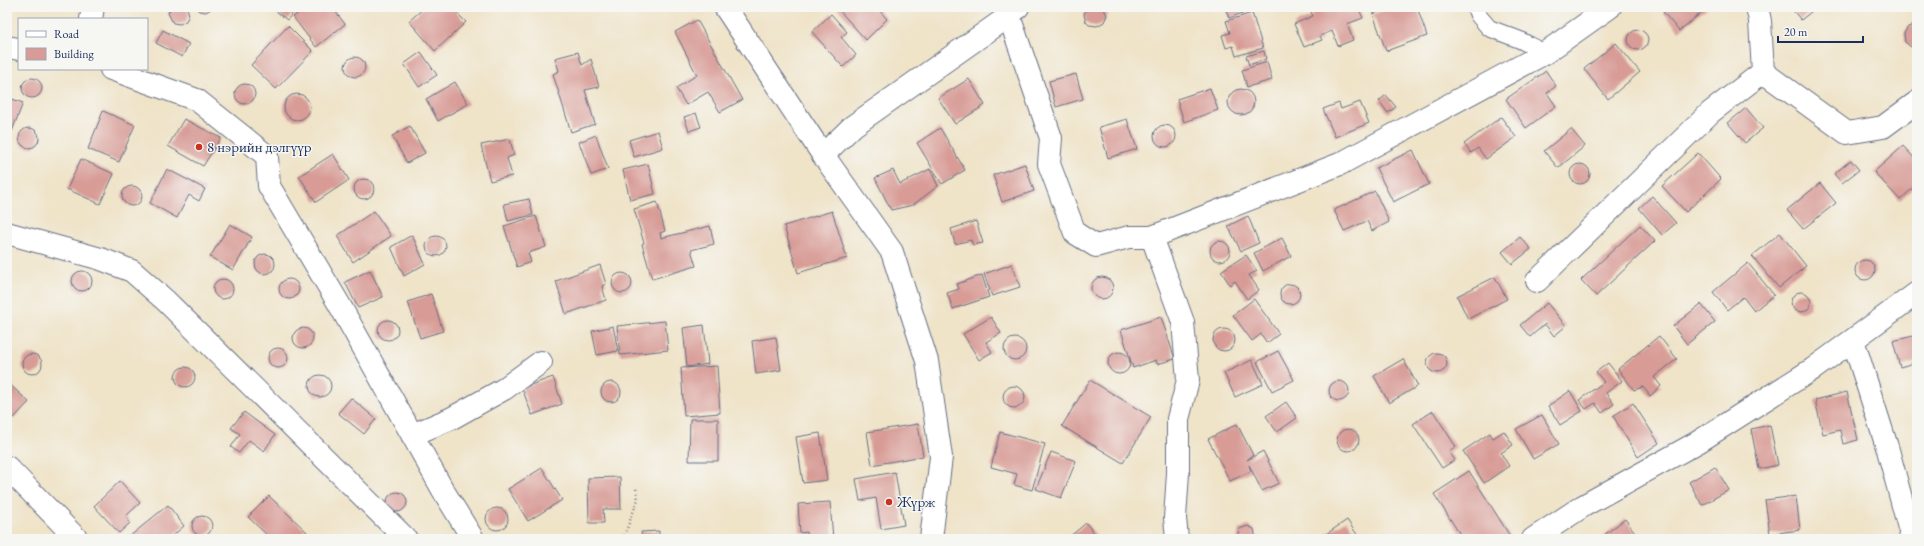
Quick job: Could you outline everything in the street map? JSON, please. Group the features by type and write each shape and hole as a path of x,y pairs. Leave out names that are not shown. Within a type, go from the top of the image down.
{"street":[{"path":"91,18 93,7"},
{"path":"724,7 823,155 892,252 927,361 941,457 931,539"},
{"path":"823,155 853,126 1013,11 1051,138 1049,164 1075,233 1096,246 1129,237 1152,237 1340,164 1545,53 1610,7"},
{"path":"1757,7 1760,21 1763,72"},
{"path":"7,48 18,49"},
{"path":"114,70 197,100 267,156 269,186 339,304 444,492 473,539"},
{"path":"1763,72 1847,133 1882,127 1917,102"},
{"path":"1537,281 1711,112 1763,72"},
{"path":"7,234 101,259 132,271 166,301 406,539"},
{"path":"1152,237 1183,322 1188,380 1178,419 1178,473 1175,518 1177,539"},
{"path":"1533,539 1583,506 1711,434 1813,369 1917,293"},
{"path":"1853,340 1888,450 1912,539"},
{"path":"412,435 452,418 504,389 541,362"},
{"path":"7,467 77,539"}],"lane":[{"path":"1475,7 1478,15 1489,28 1520,40 1545,53"}],"path":[{"path":"623,539 638,499 636,488"}],"building":[{"path":"171,7 187,7 189,15 186,21 180,24 173,23 168,13"},
{"path":"196,7 214,7 206,12 199,11"},
{"path":"271,7 298,7 287,20"},
{"path":"306,7 332,7 345,24 316,47 293,17"},
{"path":"425,7 451,7 466,22 435,51 409,21"},
{"path":"876,7 887,19 866,40 837,8"},
{"path":"1086,7 1103,7 1107,15 1104,22 1097,26 1089,25 1086,22 1084,15"},
{"path":"1225,7 1259,7 1229,18"},
{"path":"1309,7 1358,7 1363,18 1347,24 1353,40 1338,46 1332,31 1320,36 1322,40 1304,47 1294,24 1313,16"},
{"path":"1392,7 1417,7 1427,36 1386,51 1373,14"},
{"path":"1669,7 1708,7 1679,31 1663,12"},
{"path":"1790,7 1817,7 1801,20"},
{"path":"1252,13 1263,48 1236,56 1233,46 1226,48 1222,35 1230,33 1226,21"},
{"path":"831,14 847,32 841,37 856,55 843,67 812,32"},
{"path":"697,20 742,100 720,112 708,92 686,105 676,88 697,75 675,32"},
{"path":"1917,24 1917,47 1911,47 1905,42 1904,33 1908,27"},
{"path":"288,26 313,51 276,89 251,65"},
{"path":"163,30 189,44 182,57 156,43"},
{"path":"1638,30 1645,33 1648,40 1645,47 1638,50 1631,47 1628,40 1631,33"},
{"path":"1616,43 1640,72 1608,99 1584,69"},
{"path":"1264,51 1266,59 1249,65 1246,56"},
{"path":"421,52 437,75 419,87 404,64"},
{"path":"578,52 582,65 591,59 599,87 585,90 595,124 571,132 553,74 559,71 555,58"},
{"path":"351,57 359,57 365,63 365,71 359,77 351,77 345,71 345,63"},
{"path":"1267,62 1272,80 1247,87 1242,70"},
{"path":"1546,71 1556,86 1547,93 1556,106 1526,128 1506,99"},
{"path":"1076,74 1083,99 1056,107 1049,81"},
{"path":"28,78 36,78 42,84 42,92 36,98 28,98 22,92 22,84"},
{"path":"969,79 985,105 955,124 938,98"},
{"path":"455,82 468,104 438,121 426,99"},
{"path":"241,84 249,84 255,90 255,98 249,104 241,104 235,98 235,90"},
{"path":"1210,88 1218,110 1184,122 1177,99"},
{"path":"1241,89 1250,93 1254,102 1250,111 1241,115 1232,111 1228,102 1232,93"},
{"path":"297,94 306,98 310,107 306,116 297,120 288,116 284,107 288,98"},
{"path":"1386,95 1396,107 1388,113 1379,101"},
{"path":"7,97 23,103 12,131 7,129"},
{"path":"1360,102 1369,123 1335,137 1323,109 1339,103 1341,109"},
{"path":"1746,108 1763,128 1745,143 1728,123"},
{"path":"103,111 135,125 119,162 88,149"},
{"path":"696,113 701,127 689,131 684,117"},
{"path":"1501,117 1516,137 1486,159 1478,148 1471,153 1464,144"},
{"path":"184,119 221,138 203,166 168,146"},
{"path":"1127,119 1137,149 1108,158 1099,127"},
{"path":"1165,125 1173,128 1176,136 1173,144 1165,147 1157,144 1154,136 1157,128"},
{"path":"410,126 425,153 407,163 392,136"},
{"path":"25,128 33,128 39,134 39,142 33,148 25,148 19,142 19,134"},
{"path":"940,128 965,170 942,184 917,143"},
{"path":"1571,129 1585,146 1558,168 1544,151"},
{"path":"658,131 663,148 634,157 629,140"},
{"path":"596,135 608,169 591,175 579,142"},
{"path":"510,139 514,155 507,158 512,176 490,181 481,145"},
{"path":"1903,146 1917,161 1917,184 1900,200 1874,172"},
{"path":"1413,150 1429,184 1393,202 1376,168"},
{"path":"1698,153 1721,179 1686,212 1662,186"},
{"path":"333,154 349,180 316,202 299,176"},
{"path":"81,159 114,174 100,204 67,189"},
{"path":"1851,160 1859,170 1842,183 1834,174"},
{"path":"648,164 655,194 630,200 623,170"},
{"path":"1025,164 1034,191 1002,202 993,175"},
{"path":"1580,164 1587,167 1590,174 1587,181 1580,184 1573,181 1570,174 1573,167"},
{"path":"167,169 205,189 199,201 189,195 177,218 150,203"},
{"path":"930,169 938,186 913,205 891,210 875,178 893,170 900,184"},
{"path":"360,179 368,179 374,185 374,193 368,199 360,199 354,193 354,185"},
{"path":"1820,183 1836,203 1803,229 1787,210"},
{"path":"128,186 136,186 142,192 142,200 136,206 128,206 122,200 122,192"},
{"path":"1375,191 1389,222 1372,231 1367,221 1344,231 1334,210"},
{"path":"1652,196 1676,223 1662,235 1639,208"},
{"path":"529,199 533,215 508,221 504,204"},
{"path":"657,202 665,231 660,233 661,238 710,226 714,244 691,250 696,266 652,279 642,244 644,243 634,209"},
{"path":"374,211 391,236 353,262 337,236"},
{"path":"832,211 847,258 798,273 784,226"},
{"path":"536,216 546,247 528,253 531,262 517,267 504,226"},
{"path":"1248,216 1259,243 1241,251 1228,226"},
{"path":"976,221 983,243 973,245 971,240 955,244 951,229"},
{"path":"230,224 252,237 233,270 210,257"},
{"path":"1640,225 1655,241 1596,296 1581,280"},
{"path":"1780,233 1806,266 1779,288 1752,256"},
{"path":"412,235 425,264 404,276 391,247"},
{"path":"432,236 440,236 446,242 446,250 440,256 432,256 426,250 426,242"},
{"path":"1520,237 1531,249 1512,264 1502,252"},
{"path":"1282,238 1291,256 1263,271 1254,253"},
{"path":"1220,241 1227,244 1230,251 1227,258 1220,261 1213,258 1210,251 1213,244"},
{"path":"261,254 269,254 275,260 275,268 269,274 261,274 255,268 255,260"},
{"path":"1246,255 1257,271 1249,275 1259,290 1247,299 1235,281 1230,285 1221,271"},
{"path":"1865,260 1872,263 1875,270 1872,277 1865,280 1858,277 1855,270 1858,263"},
{"path":"1748,263 1774,295 1754,311 1743,297 1727,310 1713,292"},
{"path":"1012,264 1020,287 992,296 984,274"},
{"path":"600,265 606,284 602,286 606,300 566,314 556,281"},
{"path":"370,270 383,297 358,308 345,282"},
{"path":"78,271 86,271 92,277 92,285 86,291 78,291 72,285 72,277"},
{"path":"618,273 626,273 632,279 632,287 626,293 618,293 612,287 612,279"},
{"path":"982,275 989,297 953,309 947,293 959,289 957,284"},
{"path":"1102,277 1110,280 1113,288 1110,296 1102,299 1094,296 1091,288 1094,280"},
{"path":"1495,277 1507,299 1468,319 1457,296"},
{"path":"219,279 227,279 233,285 233,293 227,299 219,299 213,293 213,285"},
{"path":"285,279 293,279 299,285 299,293 293,299 285,299 279,293 279,285"},
{"path":"1290,284 1297,287 1300,294 1297,301 1290,304 1283,301 1280,294 1283,287"},
{"path":"1801,292 1808,295 1811,302 1808,309 1801,312 1794,309 1791,302 1794,295"},
{"path":"431,294 443,331 420,338 408,302"},
{"path":"1254,299 1279,334 1267,343 1261,334 1252,341 1233,315"},
{"path":"1547,303 1566,326 1554,336 1545,324 1530,337 1520,325"},
{"path":"1701,304 1715,322 1687,344 1673,326"},
{"path":"991,317 1001,333 986,342 992,352 979,360 963,334"},
{"path":"1161,317 1175,359 1157,364 1156,360 1133,368 1121,330"},
{"path":"384,320 392,320 398,326 398,334 392,340 384,340 378,334 378,326"},
{"path":"665,321 668,350 620,355 617,326"},
{"path":"704,325 708,364 687,367 683,328"},
{"path":"613,326 618,351 597,355 592,331"},
{"path":"299,328 307,328 313,334 313,342 307,348 299,348 293,342 293,334"},
{"path":"1224,329 1232,332 1235,340 1232,348 1224,351 1216,348 1213,340 1216,332"},
{"path":"1917,335 1917,362 1900,367 1893,341"},
{"path":"1659,336 1677,359 1654,377 1661,386 1650,396 1643,387 1634,390 1618,369"},
{"path":"776,337 781,370 756,374 752,341"},
{"path":"1015,338 1023,341 1026,349 1023,357 1015,360 1007,357 1004,349 1007,341"},
{"path":"274,348 282,348 288,354 288,362 282,368 274,368 268,362 268,354"},
{"path":"1278,351 1294,380 1272,391 1257,362"},
{"path":"1119,352 1127,355 1130,363 1127,371 1119,374 1111,371 1108,363 1111,355"},
{"path":"1437,353 1444,356 1447,363 1444,370 1437,373 1430,370 1427,363 1430,356"},
{"path":"28,354 36,354 42,360 42,368 36,374 28,374 22,368 22,360"},
{"path":"1403,359 1418,386 1389,403 1374,376"},
{"path":"1252,360 1263,384 1235,397 1224,373"},
{"path":"1608,363 1622,381 1606,393 1614,404 1602,413 1595,403 1586,409 1579,400 1604,382 1596,372"},
{"path":"717,366 720,413 684,416 681,368"},
{"path":"181,367 189,367 195,373 195,381 189,387 181,387 175,381 175,373"},
{"path":"320,375 324,376 330,382 330,390 324,396 320,397 316,396 310,390 309,386 310,382 316,376"},
{"path":"553,377 562,404 532,415 522,388"},
{"path":"1090,380 1151,417 1123,463 1062,426"},
{"path":"1339,381 1346,384 1349,391 1346,398 1339,401 1332,398 1329,391 1332,384"},
{"path":"7,382 29,402 14,418 7,412"},
{"path":"607,382 615,382 621,388 621,396 615,402 607,402 601,396 601,388"},
{"path":"1014,386 1022,389 1025,397 1022,405 1014,408 1006,405 1003,397 1006,389"},
{"path":"1570,391 1582,411 1560,425 1548,406"},
{"path":"1847,392 1858,440 1843,444 1840,430 1823,434 1815,400"},
{"path":"351,398 376,419 364,434 338,413"},
{"path":"1286,402 1297,418 1277,432 1266,416"},
{"path":"1633,403 1659,443 1638,457 1613,416"},
{"path":"1433,411 1456,447 1449,452 1455,460 1442,468 1413,424"},
{"path":"244,412 275,435 264,451 249,440 239,453 231,447 240,434 231,428"},
{"path":"1542,415 1559,444 1533,459 1516,429"},
{"path":"690,419 718,419 718,461 689,461"},
{"path":"918,424 923,456 872,465 867,432"},
{"path":"1237,424 1253,455 1247,460 1263,451 1279,483 1262,491 1249,465 1251,471 1230,481 1208,439"},
{"path":"1770,425 1778,465 1759,469 1751,429"},
{"path":"1348,429 1356,432 1359,440 1356,448 1348,451 1340,448 1337,440 1340,432"},
{"path":"1504,431 1513,445 1501,453 1509,466 1484,483 1463,451 1490,433 1493,438"},
{"path":"1000,432 1045,444 1032,490 1014,485 1017,474 991,467"},
{"path":"820,433 827,480 803,483 796,437"},
{"path":"1051,452 1076,461 1061,498 1036,489"},
{"path":"1715,467 1729,490 1702,505 1689,482"},
{"path":"542,468 562,500 528,521 508,489"},
{"path":"1469,471 1510,536 1505,539 1463,539 1434,494"},
{"path":"895,472 904,525 881,529 876,498 860,501 856,479"},
{"path":"620,477 621,509 603,509 604,523 589,523 588,478"},
{"path":"120,481 140,503 126,516 130,523 119,533 94,506"},
{"path":"393,492 401,492 407,498 407,506 401,512 393,512 387,506 387,498"},
{"path":"269,496 307,532 300,539 271,539 248,517"},
{"path":"1796,496 1800,530 1770,534 1765,500"},
{"path":"830,502 833,539 808,539 807,532 800,533 798,504"},
{"path":"168,505 184,526 169,539 131,539 129,537"},
{"path":"497,508 501,509 507,515 507,523 501,529 497,530 493,529 487,523 486,519 487,515 493,509"},
{"path":"198,516 206,516 212,522 212,530 206,536 198,536 192,530 192,522"},
{"path":"1625,519 1640,539 1599,539"},
{"path":"1347,520 1360,539 1319,539"},
{"path":"1086,523 1099,539 1067,539"},
{"path":"1248,526 1254,529 1256,539 1237,539 1239,529"},
{"path":"659,531 659,539 642,539 641,532"}],"place":[{"name":"8 нэрийн дэлгүүр","path":"199,147"},
{"name":"Жүрж","path":"889,502"}]}
